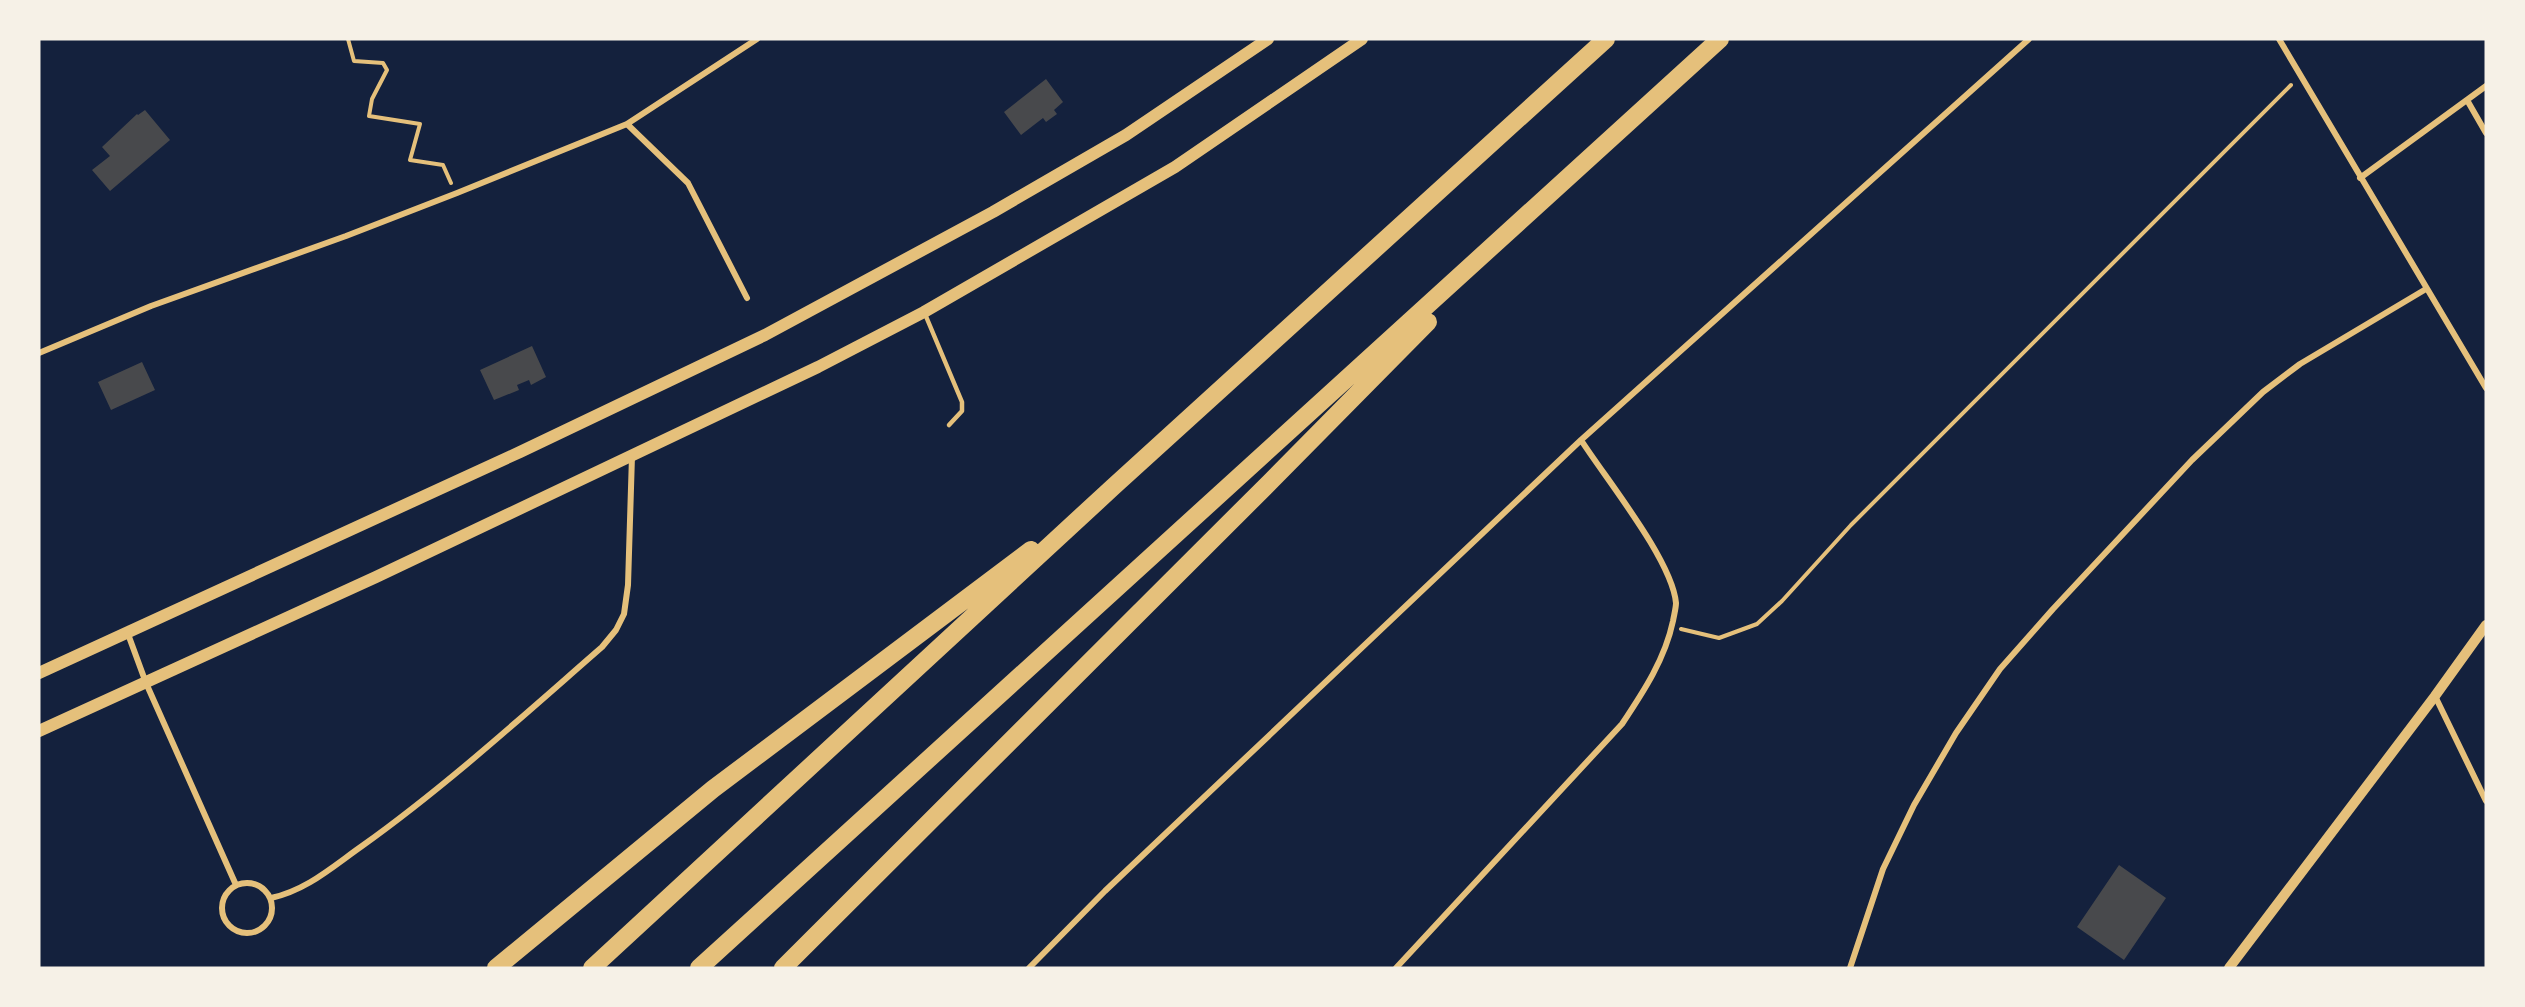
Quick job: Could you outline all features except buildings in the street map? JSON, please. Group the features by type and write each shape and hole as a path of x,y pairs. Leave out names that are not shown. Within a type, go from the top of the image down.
{"highway":[{"path":"592,968 1113,487 1606,39"},
{"path":"699,968 1720,39"},
{"path":"783,968 1271,481 1566,181"},
{"path":"496,968 713,789 1113,487"}],"main road":[{"path":"39,673 520,452 765,335 993,212 1126,135 1268,39"},
{"path":"39,731 146,683 818,367 924,312 1175,167 1362,39"}],"street":[{"path":"39,353 151,306 457,194 627,124 757,39"},
{"path":"1029,968 1105,891 1581,440 2029,39"},
{"path":"2279,39 2486,388"},
{"path":"2360,178 2486,86"},
{"path":"2467,100 2486,133"},
{"path":"627,124 688,183 747,298"},
{"path":"1850,968 1883,869 1914,805 1956,733 2000,669 2192,460 2263,392 2300,364 2426,289"},
{"path":"1396,968 1623,724 1648,685 1669,641 1676,604 1670,578 1653,547 1581,440"},
{"path":"271,897 299,889 317,879 398,820 602,647 616,630 624,614 628,585 632,455"},
{"path":"2229,968 2486,625"},
{"path":"128,634 146,683 236,885"},
{"path":"2435,696 2486,801"},
{"path":"246,882 256,884 265,889 271,897 273,908 271,918 257,931 238,932 230,927 222,909 223,900 228,891 236,885 246,882"}],"lane":[{"path":"924,312 962,402 962,411 949,424"}],"path":[{"path":"348,39 354,61 383,63 387,70 372,99 369,116 420,124 410,160 443,165 457,194"},
{"path":"1671,627 1719,638 1757,624 1782,601 1851,525 2301,76"}]}
